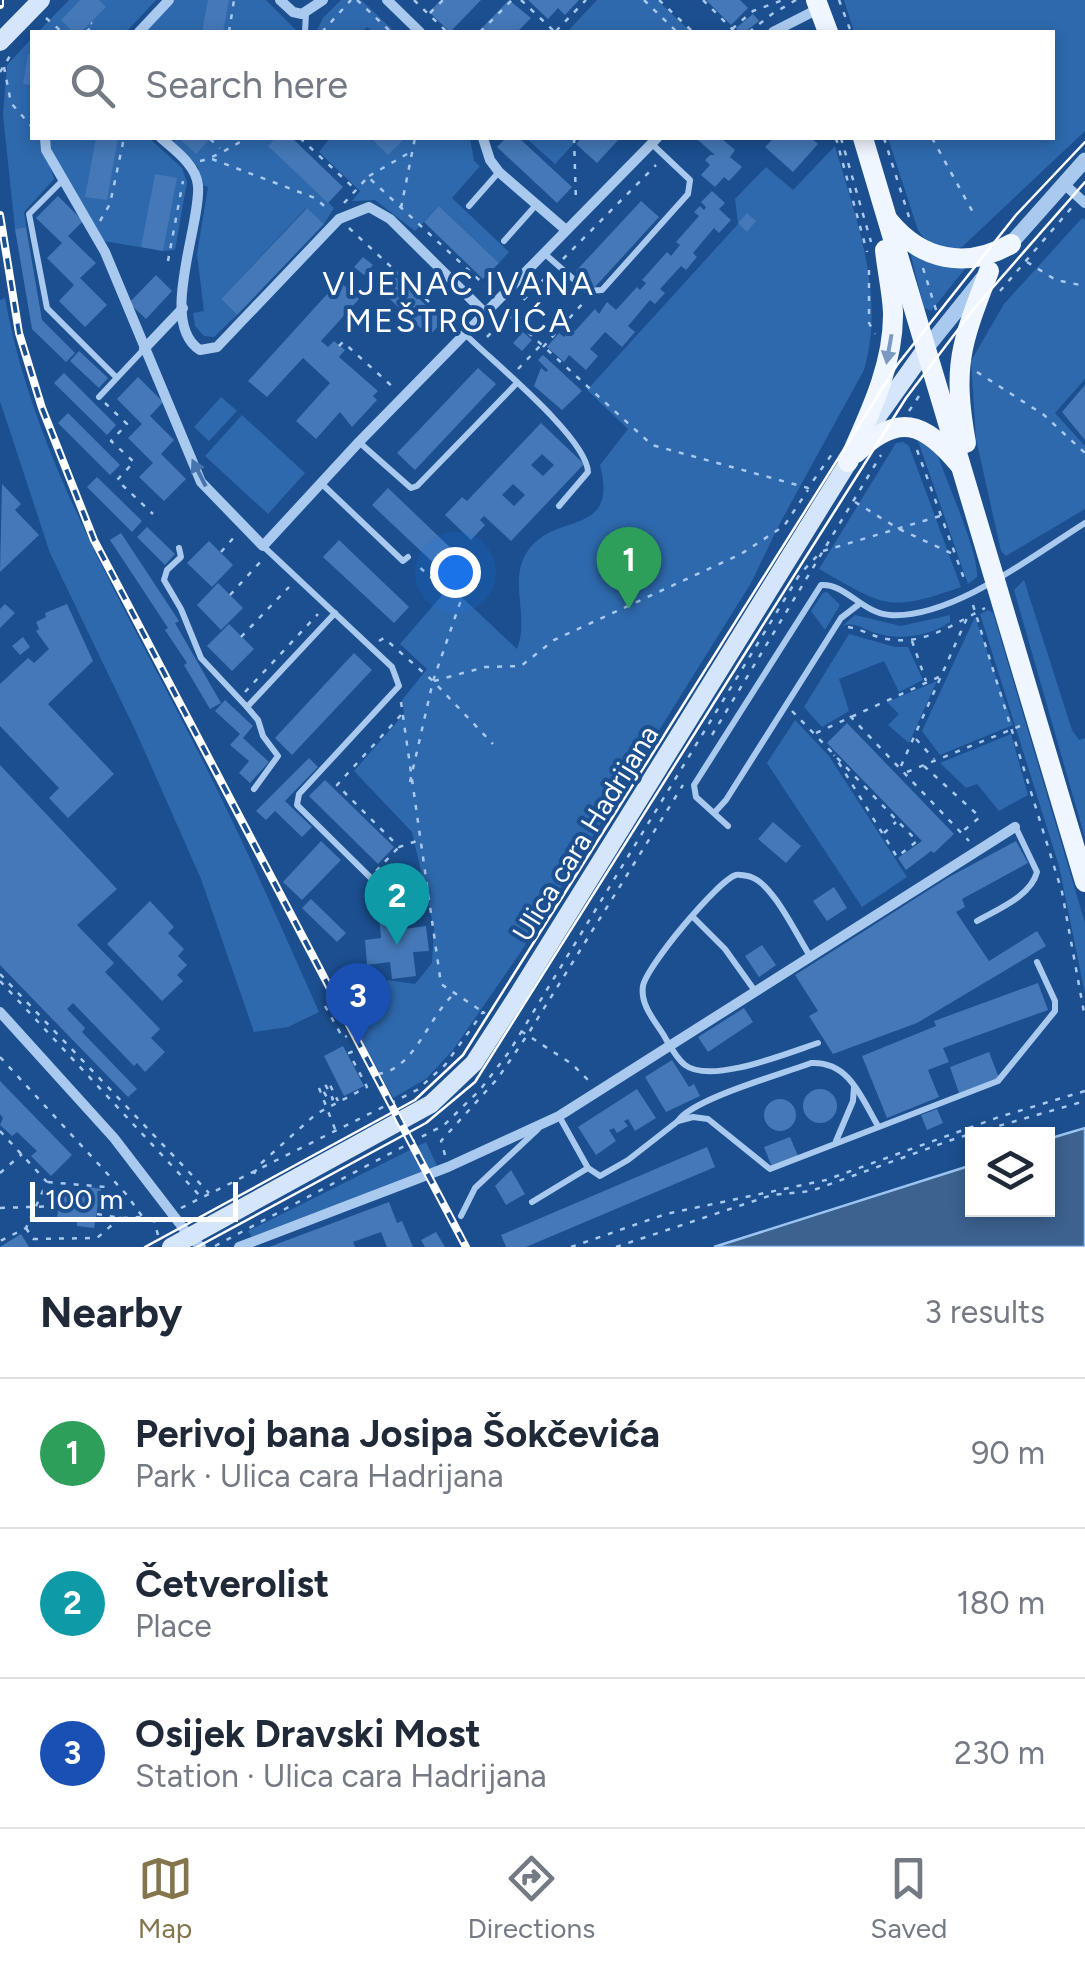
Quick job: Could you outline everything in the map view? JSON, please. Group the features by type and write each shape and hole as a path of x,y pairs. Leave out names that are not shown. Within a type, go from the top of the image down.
{"main road":[{"path":"818,4 827,30"},
{"path":"6,47 43,8"},
{"path":"864,140 1085,882"},
{"path":"886,218 934,256 955,260 994,252 1010,244"},
{"path":"841,456 876,396 889,352 893,310 884,242 886,218"},
{"path":"964,475 966,447 958,406 959,359 989,271"},
{"name":"Ulica cara Hadrijana","path":"172,1247 195,1242 418,1112 465,1073 508,1010 841,456 925,350"},
{"path":"841,456 884,430 902,426 930,435 964,475"}],"street":[{"path":"141,30 169,0"},
{"path":"280,0 293,12 306,13 323,0"},
{"path":"387,0 418,30"},
{"path":"776,30 818,4"},
{"path":"45,140 46,150 105,252 201,482 263,546 654,140"},
{"path":"164,140 195,164 198,186 184,307 185,331 194,346 204,351 217,347 339,218 369,207 390,219 485,313"},
{"path":"484,140 499,172 566,230"},
{"path":"925,350 1010,244 1085,160"},
{"path":"1063,183 1085,203"},
{"path":"144,349 184,307"},
{"path":"239,1247 448,1167 559,1116 1015,827"},
{"path":"0,1012 114,1138 195,1242"}],"lane":[{"path":"305,30 306,13"},
{"path":"544,253 587,292 602,290 688,194 690,180 654,140"},
{"path":"469,206 499,172"},
{"path":"63,180 29,214 47,308 116,377"},
{"path":"504,240 536,206"},
{"path":"465,334 548,413 587,461 588,472 559,506"},
{"path":"98,396 144,349"},
{"path":"359,442 402,482 411,488 417,486 514,380"},
{"path":"321,482 403,561 408,557"},
{"path":"728,826 696,797 694,785 816,589 827,584 858,604 895,616 932,608 995,578 1085,523"},
{"path":"263,546 392,667 399,686 299,794 298,806 383,890"},
{"path":"179,548 181,556 164,580 182,609 201,658 248,707 278,756 254,789"},
{"path":"715,812 842,618 858,604"},
{"path":"248,707 335,613"},
{"path":"978,921 1019,896 1036,880 1037,872 1015,827"},
{"path":"810,956 769,890 749,876 736,875 719,887 693,917 657,960 642,987 649,1014 686,1066 717,1072 818,1043"},
{"path":"693,917 725,949 755,991"},
{"path":"678,1121 708,1119 770,1169 973,1091 1003,1076 1055,1011 1055,1001 1038,962"},
{"path":"559,1116 588,1168 600,1176 703,1102 811,1064 833,1065 854,1084 878,1126"},
{"path":"836,1142 853,1101 854,1084"},
{"path":"462,1216 470,1195 484,1178 542,1124"},
{"path":"532,1202 588,1168"}],"path":[{"path":"229,30 234,0"},
{"path":"324,30 351,0"},
{"path":"358,0 389,30"},
{"path":"414,0 446,30"},
{"path":"429,14 443,0"},
{"path":"482,30 512,0"},
{"path":"521,0 553,30"},
{"path":"557,30 586,0"},
{"path":"644,0 674,30"},
{"path":"660,0 691,30"},
{"path":"703,0 733,30"},
{"path":"735,30 754,10 783,0"},
{"path":"752,30 796,0"},
{"path":"839,0 850,30"},
{"path":"43,8 60,30"},
{"path":"88,30 94,25 91,22"},
{"path":"6,47 4,66 11,103 30,125"},
{"path":"0,72 4,66"},
{"path":"97,225 106,216 123,140"},
{"path":"211,140 221,149"},
{"path":"168,261 184,176 195,164 212,159 221,149 241,140"},
{"path":"302,140 356,190"},
{"path":"401,208 415,140"},
{"path":"574,140 576,204"},
{"path":"839,140 872,246"},
{"path":"839,140 868,256 869,324 878,336 878,326"},
{"path":"885,140 942,329"},
{"path":"933,140 975,216"},
{"path":"368,177 414,149"},
{"path":"173,196 180,198"},
{"path":"166,232 173,234"},
{"path":"1026,261 1056,280 1085,286"},
{"path":"514,380 592,293"},
{"path":"509,315 652,445 808,488"},
{"path":"339,346 343,342 396,389"},
{"path":"967,365 1044,416 1085,453"},
{"path":"98,396 127,424 111,441 134,462 117,480 154,514"},
{"path":"917,450 1014,728 1062,892 1085,1018"},
{"path":"433,681 486,667 521,666 554,640 741,554 784,526 808,488 841,456"},
{"path":"853,501 899,529 955,555"},
{"path":"823,550 940,516"},
{"path":"220,552 238,533"},
{"path":"408,557 460,602 433,681 410,782"},
{"path":"230,595 264,559"},
{"path":"241,636 290,586"},
{"path":"844,628 854,627 884,639 927,638 986,607"},
{"path":"238,699 318,614"},
{"path":"900,767 968,617"},
{"path":"380,642 384,638 433,681 493,744"},
{"path":"912,640 926,682"},
{"path":"814,734 942,675"},
{"path":"399,686 441,984 483,1012"},
{"path":"791,710 898,821 916,841 897,857 834,755"},
{"path":"399,847 337,785 402,714"},
{"path":"850,716 976,850"},
{"path":"906,772 1028,724"},
{"path":"914,738 935,760"},
{"path":"924,765 980,816 962,832"},
{"path":"883,834 898,821"},
{"path":"370,877 399,847 418,841"},
{"path":"0,974 210,1194"},
{"path":"0,981 202,1198"},
{"path":"378,1074 402,1063 455,994"},
{"path":"325,1006 344,1038 347,1036"},
{"path":"254,1174 282,1141 325,1109 367,1087 349,1053 354,1051"},
{"path":"0,1056 142,1216"},
{"path":"335,1130 318,1088 322,1087 330,1101 333,1099 325,1084 329,1083 339,1102"},
{"path":"572,1247 666,1214 826,1180 1084,1091"},
{"path":"616,1247 772,1195 811,1192 957,1138 1085,1101"},
{"path":"0,1131 47,1182 106,1188 120,1218"},
{"path":"0,1173 22,1154"},
{"path":"0,1241 26,1228 47,1182"},
{"path":"0,1208 59,1206"},
{"path":"97,1214 142,1216 154,1221"},
{"path":"26,1228 33,1239 97,1238 120,1218"}],"shaded area":[{"path":"69,0 156,0 128,30 40,30"},
{"path":"174,0 266,0 296,30 146,30"},
{"path":"341,0 361,0 393,30 317,30"},
{"path":"597,0 657,0 689,30 569,30"},
{"path":"844,0 1085,0 1085,131 962,247 949,249 932,244 918,230 889,140 1055,140 1055,30 853,30"},
{"path":"30,40 30,140 42,140 54,179 24,212 26,227 15,229 3,115 7,65"},
{"path":"49,140 151,140 182,168 187,182 175,250 103,241 50,149"},
{"path":"169,140 274,140 269,146 334,208 324,224 306,208 221,299 237,315 214,337 204,336 195,326 193,313 204,311 197,254 208,187 202,185 198,167"},
{"path":"328,140 373,140 388,154 403,140 470,140 474,161 480,166 452,198 509,252 499,263 439,206 415,231 375,200 352,201 360,191 319,152"},
{"path":"528,140 577,140 555,164"},
{"path":"835,146 859,229 870,285 870,342 864,370 751,583 520,953 453,1050 426,1079 393,1098 335,991 359,976 415,984 432,963 434,928 412,832 354,771 404,714 402,700 427,669 400,644 450,586 517,649 521,624 519,575 527,552 552,531 592,514 600,504 603,488 600,465 628,429 587,390 738,224 735,199 766,167 793,190"},
{"path":"1082,218 1085,379 1055,413 1085,446 1085,509 1006,556 1001,551 976,439 971,361 1004,304"},
{"path":"910,252 968,265 931,311 924,308"},
{"path":"5,298 35,411 56,466 222,800 319,1012 288,1027 254,1032 201,879 50,553 0,401 0,300"},
{"path":"221,397 237,411 209,441 194,427"},
{"path":"242,415 305,473 268,514 205,456"},
{"path":"918,441 930,446 938,456 968,535 977,577 968,584"},
{"path":"896,443 909,446 961,587 917,600 887,602 819,569"},
{"path":"1024,580 1072,730 1079,740 1085,738 1085,838 1014,590"},
{"path":"827,592 840,605 825,630 811,611"},
{"path":"988,610 993,613 1085,923 1085,994 1059,866 980,614"},
{"path":"855,615 901,626 950,615 950,622 922,634 902,637 854,625 842,626"},
{"path":"975,617 1013,725 940,755 922,731"},
{"path":"849,634 908,647 923,680 899,692 884,661 839,679 849,711 822,727 804,707"},
{"path":"937,681 909,743 888,725 899,714 887,702"},
{"path":"795,720 829,756 907,877 862,907 767,763"},
{"path":"1011,734 1028,795 999,811 977,784 966,788 940,763"},
{"path":"1085,1128 1085,1247 714,1247 965,1167 965,1217 1055,1217 1055,1137"},
{"path":"426,1142 437,1166 252,1237 248,1231"}],"building":[{"path":"80,0 99,0 106,7 83,30 71,30 61,20"},
{"path":"208,0 229,0 223,30 202,30"},
{"path":"441,0 481,0 452,30 429,12"},
{"path":"509,0 531,18 519,30 480,30"},
{"path":"528,0 579,0 565,15 558,8 548,19"},
{"path":"706,0 740,0 748,8 731,25"},
{"path":"753,14 759,21 748,30 736,28"},
{"path":"28,54 30,54 30,85 23,84"},
{"path":"96,140 118,140 107,200 85,197"},
{"path":"181,140 209,140 196,154"},
{"path":"274,140 294,140 343,187 328,203 268,146"},
{"path":"373,140 403,140 388,155"},
{"path":"504,140 521,140 572,187 557,203 497,147"},
{"path":"580,140 618,140 597,163 576,144"},
{"path":"698,140 723,140 735,150 730,157 742,167 729,181 724,177 715,187 701,175 710,165 705,160 715,155"},
{"path":"772,140 813,140 818,144 793,172 765,147"},
{"path":"155,174 177,178 163,251 141,247"},
{"path":"712,191 725,203 719,209 731,220 719,233 714,228 693,253 697,257 686,270 681,266 660,289 665,293 655,304 650,300 628,326 635,332 622,347 605,332 590,349 598,356 586,370 569,355 564,362 547,347 559,333 564,337 570,327 575,331 595,309 599,314 607,302 616,310 637,287 640,290 646,283 642,280 667,252 671,256 680,245 676,242 699,216 694,212 700,206 704,210 701,202"},
{"path":"58,196 83,221 68,236 96,263 80,278 107,305 85,327 59,301 74,285 47,258 62,243 36,218"},
{"path":"641,201 659,217 594,288 576,271"},
{"path":"439,206 499,263 483,279 424,222"},
{"path":"307,208 324,224 237,315 221,299"},
{"path":"747,213 756,221 747,232 738,223"},
{"path":"26,227 42,320 75,353 66,362 32,329 15,229"},
{"path":"363,257 373,265 364,275 354,267"},
{"path":"388,270 443,321 429,336 375,285"},
{"path":"156,275 172,291 146,319 129,303"},
{"path":"339,281 359,299 321,341 328,347 334,341 345,350 339,357 378,391 373,396 377,400 352,427 340,412 316,439 296,421 330,383 303,358 267,397 248,381"},
{"path":"523,332 532,340 522,351 513,343"},
{"path":"79,351 108,378 99,388 70,361"},
{"path":"543,355 582,391 562,410 534,386 541,368 548,370 538,360"},
{"path":"478,368 496,384 415,470 397,453"},
{"path":"64,373 116,425 107,435 54,383"},
{"path":"138,377 163,402 150,416 174,440 161,454 186,479 164,501 139,477 153,463 128,438 142,424 117,399"},
{"path":"1085,385 1085,440 1062,412"},
{"path":"68,413 120,465 110,475 58,423"},
{"path":"541,423 584,464 511,541 484,516 480,520 485,525 471,540 445,515 462,497 467,501","holes":["542,454 554,465 543,476 531,465","513,484 525,495 514,506 502,495"]},
{"path":"97,477 142,521 132,532 87,487"},
{"path":"2,484 21,504 15,510 39,535 0,572"},
{"path":"388,488 458,555 442,571 372,505"},
{"path":"147,527 175,554 165,565 137,537"},
{"path":"121,533 179,621 175,623 221,703 210,709 165,630 168,628 110,540"},
{"path":"339,540 409,607 394,623 323,557"},
{"path":"209,541 233,565 212,587 187,563"},
{"path":"218,583 243,608 221,630 197,605"},
{"path":"5,604 15,613 0,628 0,609"},
{"path":"67,604 93,661 48,704 114,774 68,818 49,798 59,788 0,726 0,684 28,658 34,663 49,649 36,631 36,622 46,617 45,613"},
{"path":"229,624 254,649 232,671 207,646"},
{"path":"23,637 30,647 20,655 12,646"},
{"path":"354,653 372,670 292,755 275,738"},
{"path":"225,700 253,726 243,738 269,762 250,783 239,773 249,761 230,745 240,734 215,711"},
{"path":"847,723 954,834 934,853 931,851 906,870 898,858 922,841 827,743"},
{"path":"309,758 318,767 285,801 312,827 302,837 275,811 266,820 256,811"},
{"path":"0,765 117,889 77,925 114,963 105,972 160,1029 151,1038 165,1052 145,1072 137,1063 134,1066 73,1003 67,1009 85,1028 82,1032 137,1089 128,1097 0,965"},
{"path":"325,780 394,847 378,864 309,796"},
{"path":"773,822 801,846 786,863 758,839"},
{"path":"321,841 341,860 302,900 283,882"},
{"path":"1016,841 1028,863 962,899 965,907 956,912 989,961 1037,931 1046,946 917,1023 833,1054 809,1016 818,1011 795,975 949,877"},
{"path":"834,887 847,908 827,921 813,901"},
{"path":"311,899 346,933 337,942 302,908"},
{"path":"150,901 174,927 168,933 184,949 178,956 187,965 177,975 183,981 162,1001 107,944"},
{"path":"403,913 404,929 426,926 429,951 413,952 416,976 392,979 390,962 367,965 365,940 381,938 379,915"},
{"path":"762,945 776,965 759,977 745,956"},
{"path":"1038,983 1048,1010 943,1048 949,1062 928,1070 939,1097 887,1118 862,1056 936,1026 934,1021"},
{"path":"744,1008 753,1022 708,1052 698,1037"},
{"path":"343,1046 364,1086 344,1096 324,1056"},
{"path":"989,1052 999,1078 959,1093 950,1067"},
{"path":"672,1060 689,1087 694,1084 700,1096 666,1112 645,1077"},
{"path":"0,1081 72,1155 51,1176 31,1156 37,1151 17,1132 12,1136 0,1125"},
{"path":"637,1089 656,1118 635,1131 628,1119 624,1121 628,1126 617,1133 614,1128 609,1130 616,1141 596,1155 578,1127"},
{"path":"820,1089 832,1094 837,1106 832,1118 820,1123 808,1118 803,1106 808,1094"},
{"path":"780,1099 792,1103 796,1115 792,1127 780,1131 768,1127 764,1115 768,1103"},
{"path":"937,1109 943,1123 927,1130 921,1115"},
{"path":"790,1137 798,1156 772,1167 764,1147"},
{"path":"707,1147 715,1167 526,1247 506,1247 501,1235"},
{"path":"511,1170 525,1194 506,1205 495,1186"},
{"path":"84,1186 101,1189 94,1228 57,1218 61,1190 82,1192"},
{"path":"389,1202 413,1247 387,1247 381,1232 353,1242 355,1247 269,1247"},
{"path":"436,1232 445,1247 425,1247 421,1240"},
{"path":"21,1234 29,1247 0,1247"}],"tram line":[{"path":"145,1247 415,1100 463,1055 897,365 1016,215 1085,142"},
{"path":"197,1247 426,1123 475,1082 906,398 973,310 1085,182"}],"railway":[{"path":"0,0 0,5"},
{"path":"0,215 19,333 42,408 94,540 466,1247"}],"place":[{"name":"Perivoj bana Josipa Šokčevića","path":"629,609"},
{"name":"Četverolist","path":"397,945"},
{"name":"Osijek Dravski Most","path":"358,1045"}],"district":[{"name":"VIJENAC IVANA MEŠTROVIĆA","path":"459,302"}]}
